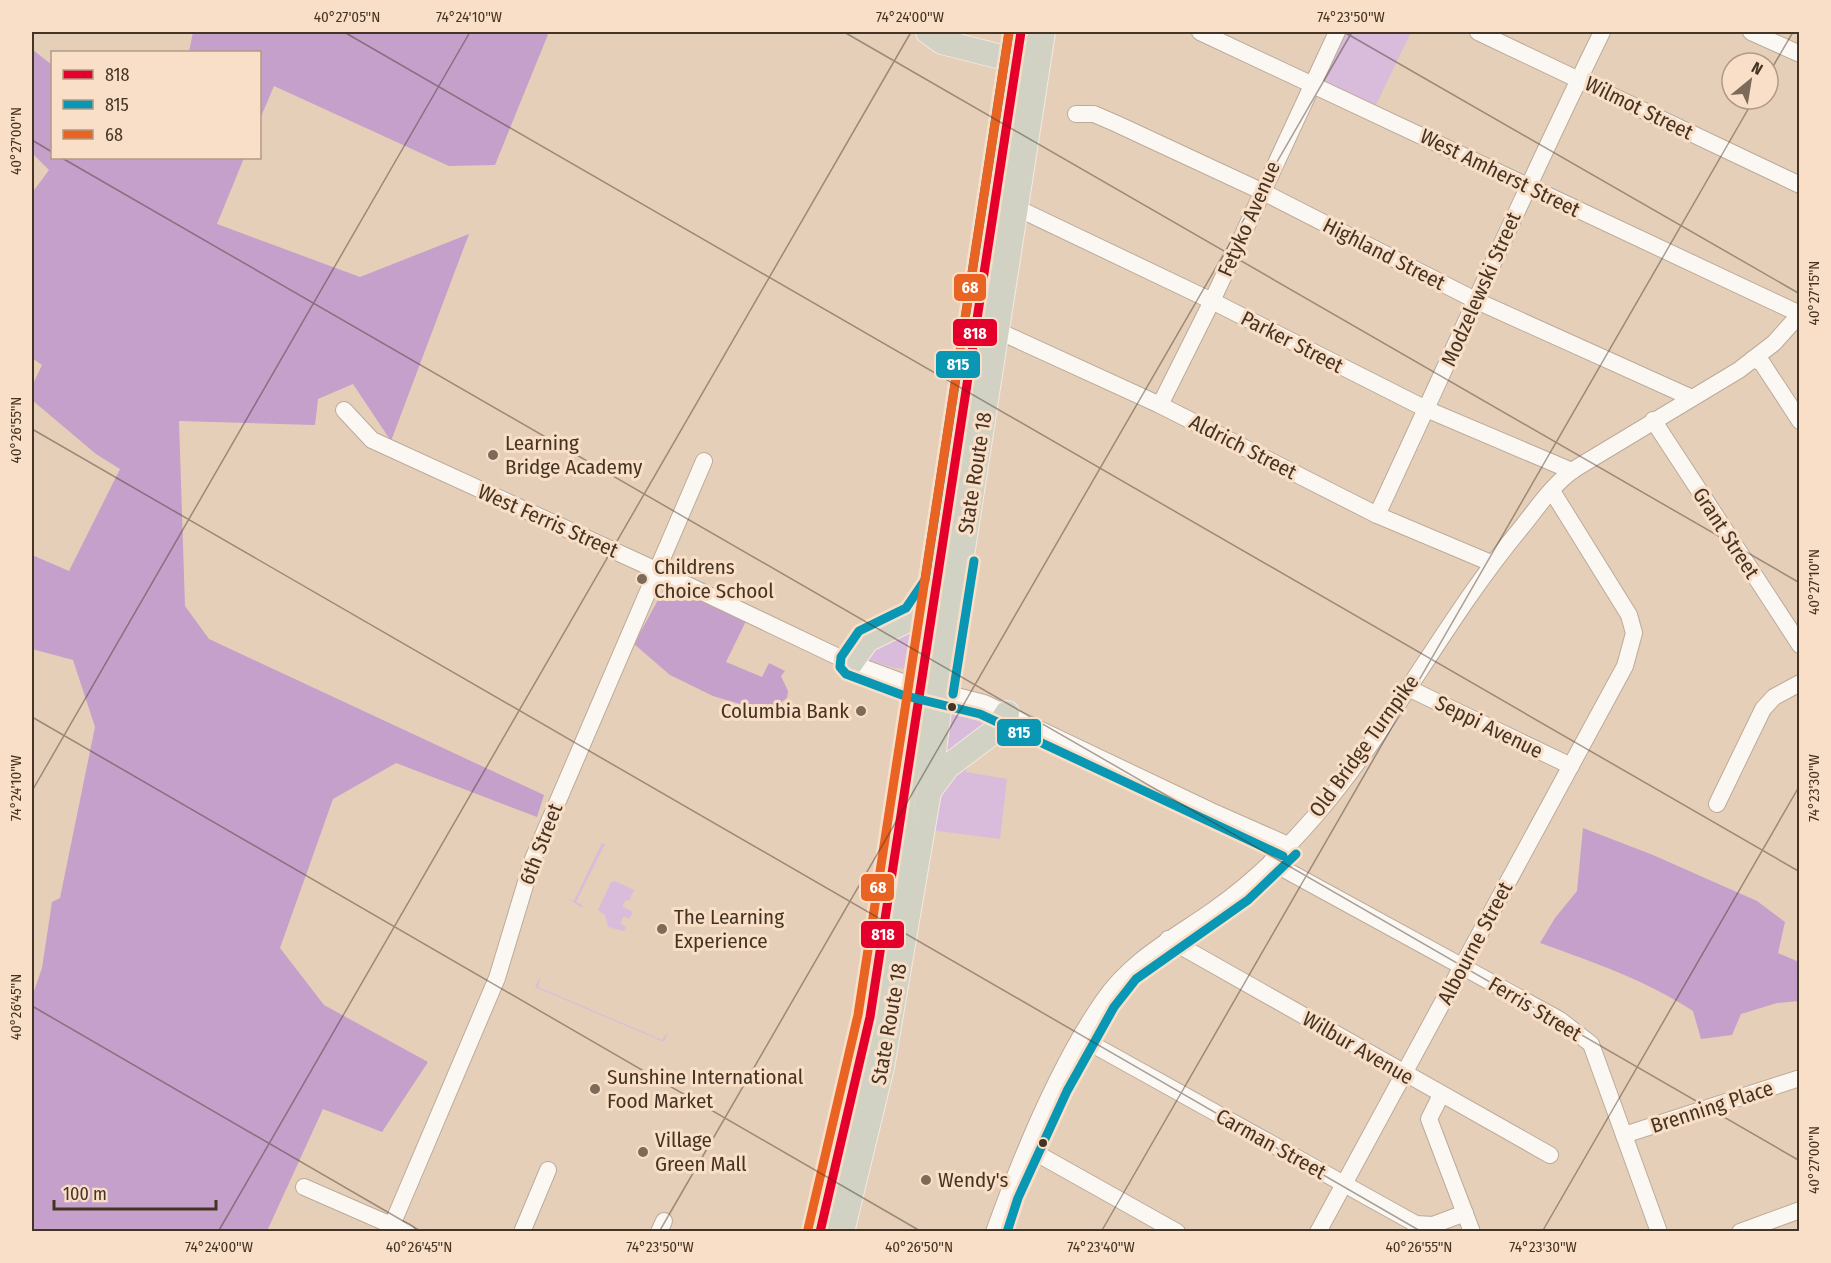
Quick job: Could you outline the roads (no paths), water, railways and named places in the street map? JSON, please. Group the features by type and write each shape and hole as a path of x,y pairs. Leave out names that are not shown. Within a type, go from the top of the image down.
{"highway":[{"path":"928,32 942,42 1017,61 1041,42"},
{"name":"State Route 18","path":"842,1232 882,1067 929,792 936,585 1021,32"},
{"name":"State Route 18","path":"820,1232 865,1047 932,690 996,330 1041,42"},
{"path":"851,663 867,640 914,617 936,585"},
{"path":"929,792 947,767 996,730 1007,713"}],"street":[{"name":"West Amherst Street","path":"1200,32 1800,314"},
{"name":"Fetyko Avenue","path":"1160,405 1212,301 1261,191 1337,32"},
{"name":"Wilmot Street","path":"1478,32 1800,185"},
{"name":"Modzelewski Street","path":"1377,514 1477,301 1527,186 1602,32"},
{"path":"1751,32 1800,54"},
{"name":"Highland Street","path":"1076,114 1094,114 1261,191 1477,301 1692,398"},
{"name":"Parker Street","path":"1015,207 1212,301 1426,409 1572,471"},
{"name":"Old Bridge Turnpike","path":"994,1232 1027,1148 1081,1038 1104,1000 1127,971 1168,939 1225,901 1288,845 1344,778 1408,688 1491,563 1572,471 1753,359 1774,343 1800,314"},
{"name":"Aldrich Street","path":"996,330 1160,405 1377,514 1491,563"},
{"path":"1753,359 1762,363 1800,421"},
{"name":"West Ferris Street","path":"344,410 372,440 656,570 851,663 932,690 984,703 1210,811 1288,845"},
{"name":"Grant Street","path":"1653,420 1800,645"},
{"name":"6th Street","path":"396,1229 497,978 533,859 704,461"},
{"name":"Albourne Street","path":"1318,1232 1625,666 1634,633 1629,615 1552,491"},
{"path":"1717,804 1763,709 1774,697 1800,683"},
{"name":"Seppi Avenue","path":"1408,688 1570,766"},
{"name":"Ferris Street","path":"1271,862 1560,1020 1591,1044 1659,1232"},
{"name":"Wilbur Avenue","path":"1168,939 1403,1074 1550,1155"},
{"name":"Carman Street","path":"1081,1038 1416,1224 1433,1226 1465,1213"},
{"name":"Brenning Place","path":"1624,1136 1800,1078"},
{"path":"1441,1095 1430,1119 1472,1232"},
{"path":"1027,1148 1177,1232"},
{"path":"522,1232 548,1170"},
{"path":"303,1187 396,1229"},
{"path":"1740,1232 1800,1210"}],"place":[{"name":"Learning Bridge Academy","path":"493,455"},
{"name":"Childrens Choice School","path":"642,579"},
{"name":"Columbia Bank","path":"861,711"},
{"name":"The Learning Experience","path":"662,929"},
{"name":"Sunshine International Food Market","path":"595,1089"},
{"name":"Village Green Mall","path":"643,1152"},
{"name":"Wendy's","path":"926,1180"}]}
